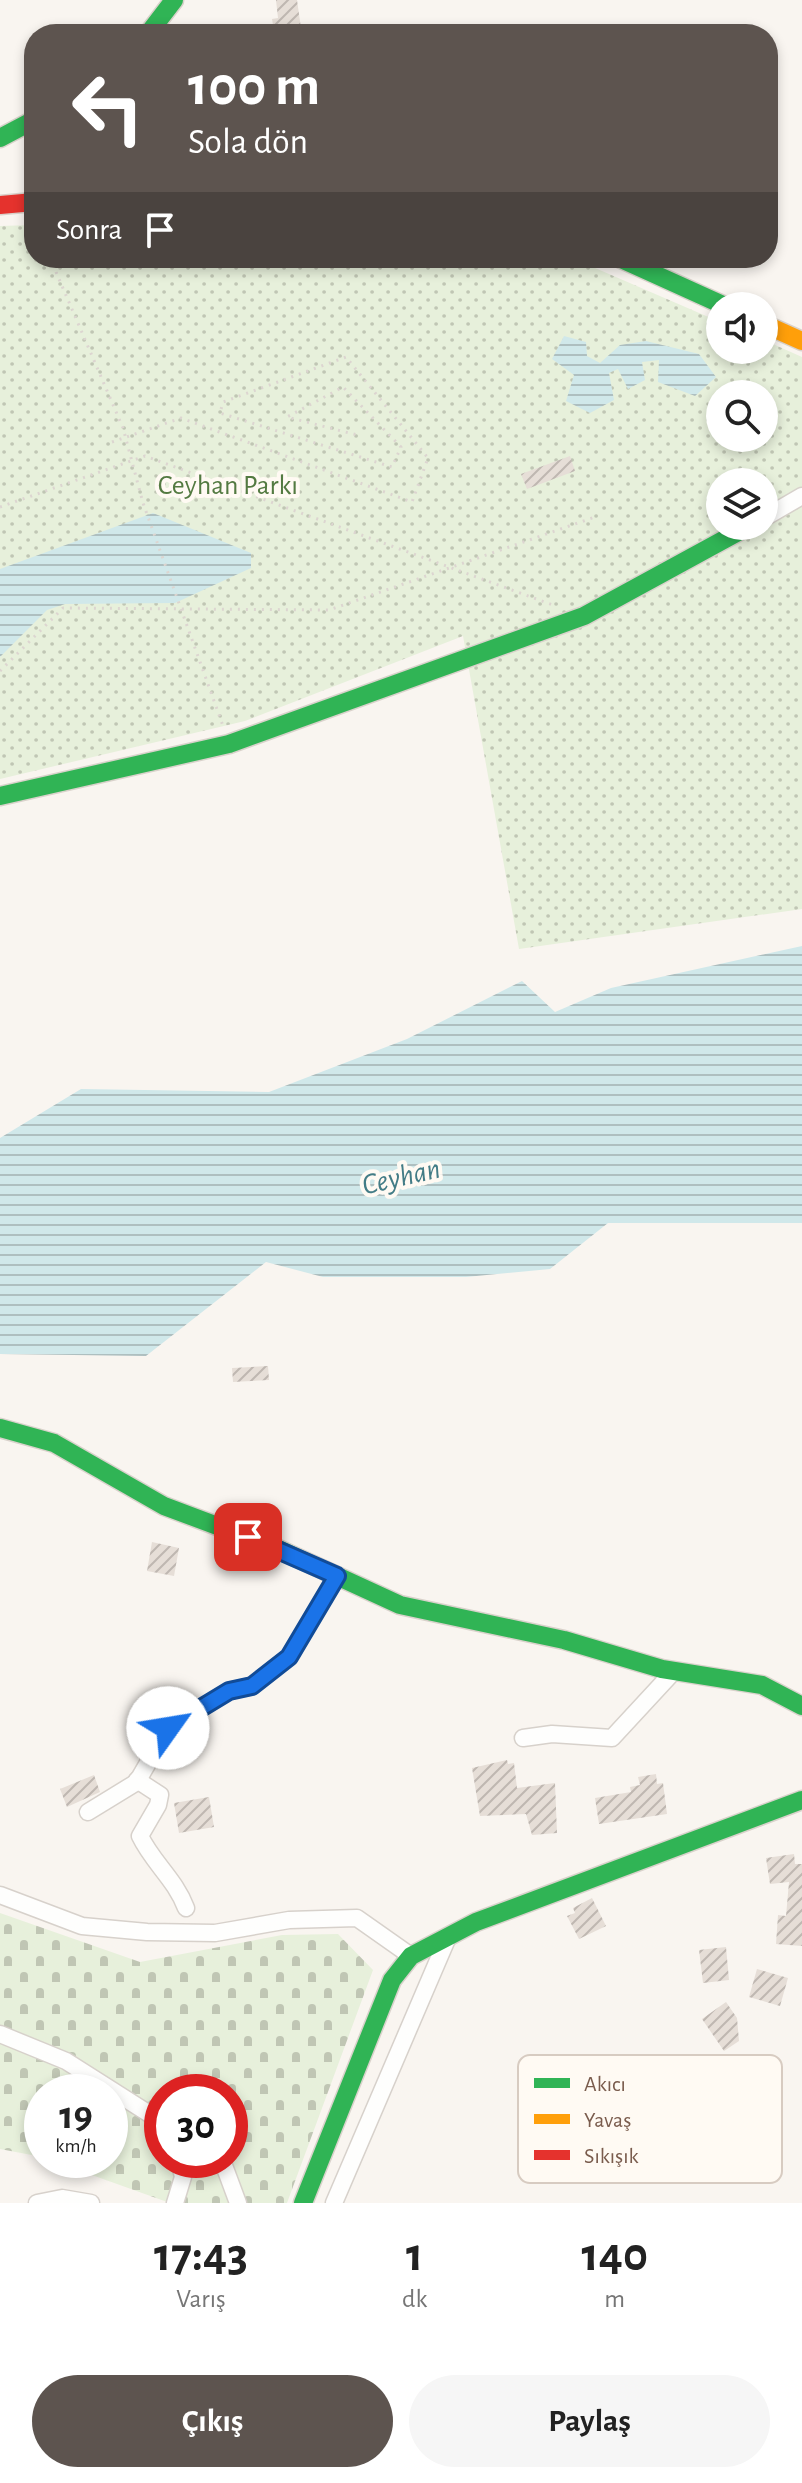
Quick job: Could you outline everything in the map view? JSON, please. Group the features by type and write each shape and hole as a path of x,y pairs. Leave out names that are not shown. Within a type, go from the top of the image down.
{"street":[{"path":"156,24 174,0"},
{"path":"0,138 24,125"},
{"path":"0,205 24,203"},
{"path":"641,268 706,297"},
{"path":"778,330 802,341"},
{"path":"778,510 802,496"},
{"path":"0,796 229,744 584,616 723,540"},
{"path":"0,1428 54,1443 164,1506 276,1548 400,1605 564,1640 674,1671 762,1685 802,1706"},
{"path":"88,1812 137,1780 168,1728 229,1691 252,1686 289,1657 337,1576"},
{"path":"523,1738 552,1734 612,1738 674,1671"},
{"path":"137,1780 160,1795 140,1836 148,1854 179,1888 186,1908"},
{"path":"303,2203 392,1980 411,1956 476,1922 802,1800"},
{"path":"0,1895 82,1926 147,1932 215,1933 289,1920 357,1918 411,1956"},
{"path":"334,2203 448,1937"},
{"path":"0,2034 66,2061 144,2111"},
{"path":"175,2203 183,2178"},
{"path":"229,2178 238,2203"},
{"path":"37,2203 62,2198 91,2203"}],"path":[{"path":"56,272 125,438 130,461 229,744"},
{"path":"112,442 181,418 412,502 428,458 346,357 223,402 220,413 392,467 401,447 343,387 287,417 361,436"},
{"path":"0,507 145,456 555,605"},
{"path":"0,671 63,608 329,610 595,517"}],"green space":[{"name":"Ceyhan Parkı","path":"24,225 24,268 595,268 706,316 706,364 778,364 778,346 802,357 802,909 519,949 463,636 245,721 0,779 0,226"},
{"path":"0,1913 140,1962 282,1935 338,1934 373,1970 287,2203 170,2203 100,2178 128,2178 128,2074 24,2074 24,2154 0,2149"}],"water":[{"path":"564,336 586,342 587,356 600,363 620,345 646,341 699,354 716,377 706,380 706,386 695,396 658,382 659,360 642,362 645,380 628,389 618,369 609,373 614,400 590,413 566,401 574,375 552,359"},
{"path":"153,513 251,553 251,568 175,603 65,604 47,610 0,657 0,569"},
{"name":"Ceyhan","path":"802,946 802,1223 608,1223 550,1269 466,1277 323,1277 266,1262 146,1356 0,1354 0,1138 81,1089 269,1092 407,1039 522,981 555,1012 611,988"}],"building":[{"path":"276,0 297,0 300,24 273,24 272,19 278,18"},
{"path":"570,456 575,471 527,489 521,474"},
{"path":"268,1366 269,1380 233,1382 232,1368"},
{"path":"152,1542 179,1548 174,1576 147,1571"},
{"path":"507,1760 508,1764 514,1763 517,1788 555,1783 557,1833 532,1835 526,1814 480,1816 472,1768"},
{"path":"656,1774 657,1784 663,1783 667,1814 599,1824 595,1798 631,1792 630,1787 640,1785 638,1777"},
{"path":"94,1775 100,1792 67,1807 60,1789"},
{"path":"209,1797 214,1827 179,1833 174,1803"},
{"path":"794,1854 795,1864 802,1864 802,1946 776,1944 778,1915 786,1916 789,1882 770,1884 766,1858"},
{"path":"592,1898 606,1926 579,1939 567,1916 575,1913 573,1908"},
{"path":"726,1947 729,1980 703,1983 699,1950"},
{"path":"757,1969 788,1978 780,2006 749,1997"},
{"path":"726,2002 737,2018 739,2041 724,2051 702,2019"}],"traffic: fast":[{"path":"156,24 174,0"},
{"path":"0,138 24,125"},
{"path":"641,268 706,297"},
{"path":"0,796 229,744 584,616 723,540"},
{"path":"0,1428 54,1443 164,1506 276,1548 400,1605 564,1640 662,1669 762,1685 802,1706"},
{"path":"303,2203 392,1980 411,1956 476,1922 802,1800"}],"traffic: slow":[{"path":"778,330 802,341"}],"traffic: jam":[{"path":"0,205 24,203"}],"route":[{"path":"168,1728 229,1691 252,1686 289,1657 337,1576 248,1537"}]}
